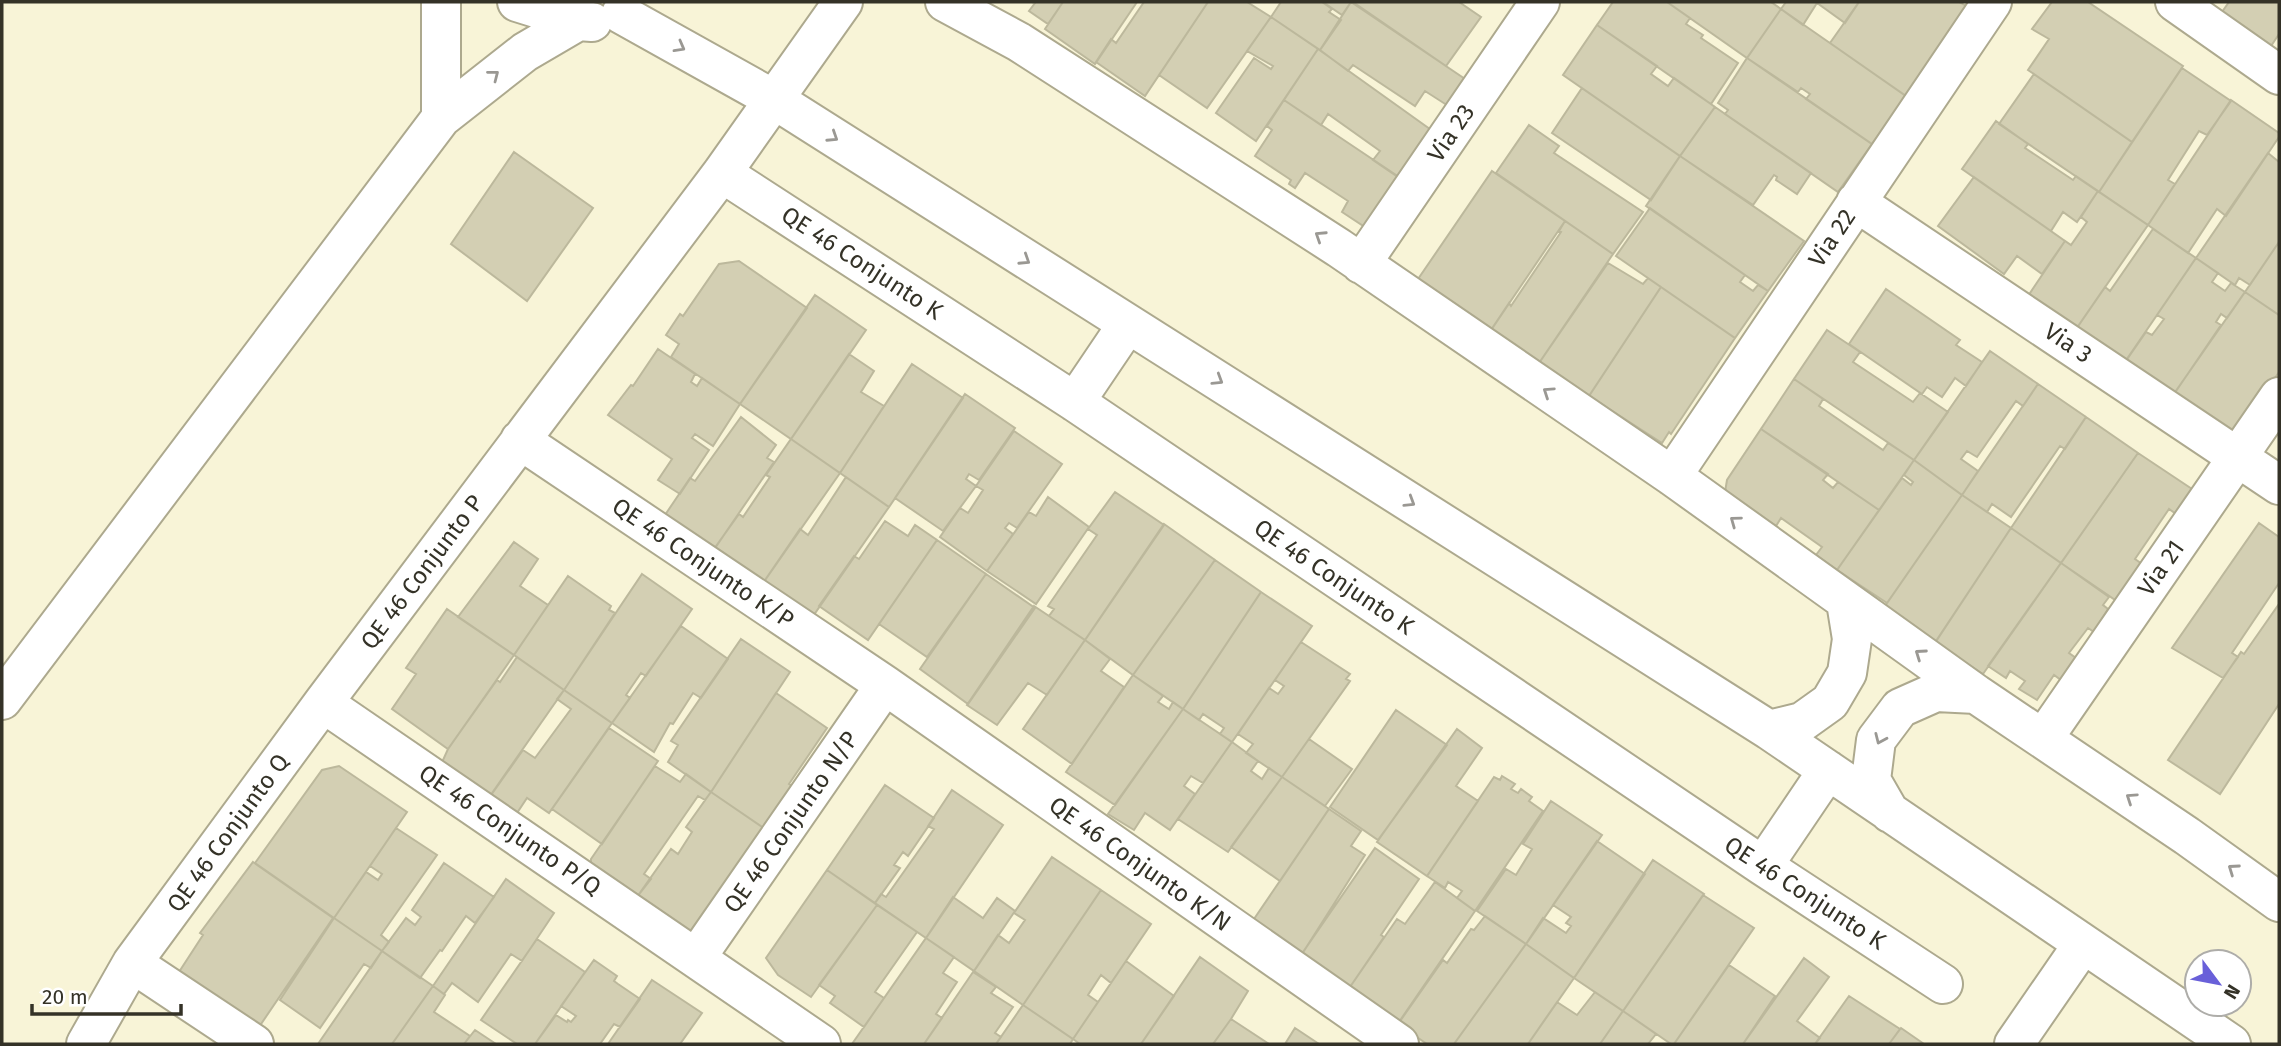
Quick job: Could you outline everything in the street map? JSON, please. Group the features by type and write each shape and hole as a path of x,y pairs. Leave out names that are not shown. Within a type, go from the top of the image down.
{"street":[{"path":"441,2 441,118"},
{"path":"517,2 578,21 590,22 628,8 1769,730 2231,1044"},
{"path":"520,440 722,173 843,2"},
{"path":"945,2 1019,42 1361,264 1672,476 1976,694 2279,902"},
{"name":"Via 23","path":"1361,264 1540,2"},
{"name":"Via 22","path":"1672,476 1992,2"},
{"path":"2175,2 2279,75"},
{"path":"2,700 441,118 524,52 578,21"},
{"name":"QE 46 Conjunto K","path":"722,173 1075,402 1763,866 1943,984"},
{"name":"Via 3","path":"1856,202 2279,485"},
{"path":"1075,402 1127,325"},
{"name":"Via 21","path":"2043,739 2279,397"},
{"name":"QE 46 Conjunto K/P","path":"520,440 885,685"},
{"name":"QE 46 Conjunto P","path":"323,703 520,440"},
{"path":"1769,730 1802,722 1830,702 1847,673 1852,639 1846,601"},
{"name":"QE 46 Conjunto N/P","path":"696,958 885,685"},
{"name":"QE 46 Conjunto K/N","path":"885,685 1396,1043"},
{"path":"1890,813 1871,780 1876,740 1900,708 1936,692 1976,694"},
{"name":"QE 46 Conjunto P/Q","path":"323,703 821,1044"},
{"name":"QE 46 Conjunto Q","path":"86,1044 132,963 323,703"},
{"path":"1763,866 1828,770"},
{"path":"2014,1044 2083,944"},
{"path":"132,963 254,1044"}],"building":[{"path":"1032,2 1063,2 1048,24 1029,11 1035,3"},
{"path":"1063,2 1137,2 1095,64 1045,29"},
{"path":"1144,2 1208,2 1145,96 1096,62 1111,39 1116,43"},
{"path":"1208,2 1247,2 1271,17 1207,108 1159,75"},
{"path":"1281,2 1322,2 1332,9 1329,12 1341,20 1320,50 1271,17"},
{"path":"1323,2 1351,2 1342,15"},
{"path":"1351,2 1471,83 1453,109 1425,91 1415,106 1353,65 1348,71 1320,50"},
{"path":"1353,2 1459,2 1481,17 1446,66"},
{"path":"1613,2 1667,2 1690,18 1686,24 1703,35 1701,38 1738,63 1711,104 1597,25"},
{"path":"1667,2 1771,2 1781,9 1747,58"},
{"path":"1786,2 1859,2 1845,23 1817,3 1803,25 1781,9"},
{"path":"1859,2 1959,2 1968,7 1906,96 1830,43"},
{"path":"2052,2 2088,2 2183,66 2132,142 2028,70 2049,39 2032,29"},
{"path":"2229,2 2279,2 2279,34 2271,46 2222,12"},
{"path":"1781,9 1906,96 1872,144 1806,99 1810,94 1801,88 1798,92 1747,58"},
{"path":"1271,17 1318,49 1256,141 1216,113 1254,58 1271,69 1273,66 1247,51"},
{"path":"1597,25 1657,66 1651,74 1668,86 1674,78 1715,107 1680,156 1563,75"},
{"path":"1318,49 1434,132 1401,179 1373,160 1380,151 1328,114 1321,125 1284,100"},
{"path":"1747,58 1872,144 1838,192 1725,114 1728,110 1718,103"},
{"path":"2182,68 2231,101 2207,135 2199,131 2168,180 2175,184 2148,225 2099,192"},
{"path":"2034,74 2132,142 2099,192 1999,124"},
{"path":"1582,88 1680,156 1651,200 1552,133"},
{"path":"1284,100 1405,181 1371,231 1342,212 1348,201 1305,173 1295,188 1289,184 1291,180 1255,156 1272,130 1267,126"},
{"path":"2231,100 2279,133 2279,137 2226,216 2217,209 2188,253 2148,225"},
{"path":"1715,107 1811,173 1797,194 1776,180 1774,175 1753,205 1680,156"},
{"path":"1996,121 2028,144 2025,148 2073,180 2076,176 2098,191 2077,222 2063,212 2051,231 1962,169"},
{"path":"1529,125 1559,146 1554,153 1643,212 1613,254 1496,173"},
{"path":"514,152 593,208 527,301 451,244"},
{"path":"2268,153 2279,162 2279,242 2250,285 2239,278 2235,285 2196,258"},
{"path":"1680,156 1804,241 1768,291 1646,206"},
{"path":"1492,171 1565,221 1489,333 1416,282"},
{"path":"1974,177 2065,241 2042,274 2017,256 2004,274 1938,226"},
{"path":"2098,191 2148,225 2074,332 2026,299 2065,241 2071,245 2087,222 2081,217"},
{"path":"1650,208 1745,275 1740,282 1753,291 1758,285 1768,291 1735,338 1616,256"},
{"path":"1565,221 1613,254 1537,366 1489,333 1509,303 1511,306 1561,232 1559,231"},
{"path":"2153,229 2196,258 2120,369 2074,332 2105,287 2110,291"},
{"path":"2279,242 2279,315 2245,292"},
{"path":"2196,258 2218,273 2212,282 2225,291 2231,283 2245,292 2227,318 2221,314 2216,322 2221,325 2170,400 2121,368 2146,332 2152,335 2164,319 2157,315"},
{"path":"739,261 807,308 740,404 671,357 679,344 666,335 680,314 683,316 719,264"},
{"path":"1608,263 1643,284 1648,278 1661,287 1587,399 1537,366"},
{"path":"1661,287 1735,338 1671,434 1669,432 1662,443 1589,396"},
{"path":"1886,289 1960,340 1956,345 1982,362 1966,386 1955,378 1942,397 1927,387 1922,394 1849,344"},
{"path":"2245,292 2279,315 2279,372 2233,440 2171,398"},
{"path":"815,295 866,330 791,439 740,404"},
{"path":"1827,330 1860,352 1853,362 1913,402 1920,393 1948,412 1914,460 1794,379"},
{"path":"658,349 695,374 691,382 697,386 702,378 740,404 713,446 695,434 692,438 709,450 680,494 658,480 672,459 608,415 631,385 633,386"},
{"path":"1990,351 2038,384 2023,406 2016,401 1977,457 1967,451 1961,459 1978,471 1962,495 1914,460"},
{"path":"849,354 874,371 861,392 884,406 840,473 791,439"},
{"path":"912,364 963,398 889,507 840,473"},
{"path":"1794,379 1823,399 1819,406 1883,450 1888,443 1914,460 1879,510 1761,429"},
{"path":"2038,384 2086,417 2065,449 2060,446 2011,517 1992,504 1987,512 1962,495"},
{"path":"965,394 1015,428 979,480 969,474 966,479 976,486 943,531 895,498"},
{"path":"741,417 776,445 767,458 774,462 715,548 665,515 690,478 695,481"},
{"path":"2086,417 2138,453 2061,563 2011,528"},
{"path":"1761,429 1828,474 1823,480 1833,488 1838,482 1879,510 1837,570 1816,555 1822,547 1781,518 1776,526 1725,492 1727,480"},
{"path":"1014,431 1062,464 1017,528 1009,523 1005,528 1013,534 987,571 940,537 960,508 968,513 983,490 976,486"},
{"path":"791,439 840,473 763,583 714,549 739,514 743,517 770,477 766,475"},
{"path":"2138,453 2195,491 2179,516 2169,509 2135,559 2149,569 2124,606 2061,563"},
{"path":"1914,460 1962,495 1887,603 1837,570 1902,478 1911,485 1913,482 1904,475"},
{"path":"846,477 889,507 811,619 763,583 800,529 808,535"},
{"path":"1115,492 1164,525 1085,640 1049,616 1054,609 1048,606 1097,535 1088,529"},
{"path":"1962,495 2011,528 1934,644 1883,609"},
{"path":"1048,497 1089,527 1036,604 987,571 1029,512 1036,516"},
{"path":"885,521 908,536 915,525 937,540 868,640 819,606 854,556 859,559"},
{"path":"2259,523 2279,537 2279,583 2232,653 2238,657 2223,678 2172,648"},
{"path":"1164,524 1215,560 1133,675 1085,640"},
{"path":"2011,528 2061,563 1983,674 1935,643"},
{"path":"937,540 986,574 927,657 879,624"},
{"path":"514,542 538,559 520,586 548,605 514,655 458,617"},
{"path":"1215,560 1261,592 1183,709 1133,675"},
{"path":"2061,563 2109,597 2103,605 2108,609 2094,632 2088,628 2069,653 2076,658 2061,680 2054,675 2037,700 2019,689 2025,681 2010,671 2006,678 1988,666"},
{"path":"642,574 692,609 646,676 641,673 626,695 630,698 612,723 564,690"},
{"path":"986,574 1035,608 968,704 920,669"},
{"path":"568,576 611,606 609,610 615,613 564,690 514,655"},
{"path":"1261,592 1312,626 1232,742 1220,734 1224,728 1203,714 1199,720 1183,709"},
{"path":"2279,604 2279,704 2220,794 2168,760 2241,652 2244,654"},
{"path":"1034,606 1085,640 1047,695 1028,683 997,725 967,705"},
{"path":"447,609 514,655 448,749 392,709 416,674 406,668"},
{"path":"681,626 728,659 701,698 693,693 673,724 670,723 654,752 612,723"},
{"path":"741,639 790,672 711,792 668,762 678,745 671,741"},
{"path":"1085,640 1110,659 1101,671 1124,687 1072,764 1023,729"},
{"path":"1301,642 1350,674 1346,679 1350,681 1282,777 1246,753 1253,744 1238,734 1269,688 1278,694 1284,686 1275,680"},
{"path":"517,657 564,690 490,796 439,769 448,749 497,680 500,682"},
{"path":"1133,675 1163,696 1158,702 1169,709 1173,702 1183,709 1115,805 1066,772"},
{"path":"564,690 612,723 549,813 527,798 515,816 489,798 523,750 535,758 571,709 557,699"},
{"path":"776,693 827,728 789,784 800,791 771,833 711,792"},
{"path":"1183,709 1232,742 1203,783 1191,776 1184,786 1195,794 1170,830 1145,813 1134,830 1108,814"},
{"path":"1396,710 1447,745 1378,840 1330,807"},
{"path":"609,728 658,761 602,844 552,809"},
{"path":"1457,729 1482,748 1456,786 1478,801 1427,876 1377,842"},
{"path":"1309,739 1352,769 1325,806 1282,777"},
{"path":"1232,742 1258,761 1251,771 1262,779 1269,768 1282,777 1228,852 1178,819"},
{"path":"339,766 407,812 334,918 255,863 322,770"},
{"path":"655,766 680,782 686,774 711,792 705,800 698,796 644,874 651,879 637,897 591,865 591,859"},
{"path":"1502,776 1515,784 1511,789 1518,793 1521,789 1532,797 1529,801 1543,811 1475,911 1457,898 1462,891 1448,882 1445,888 1427,876 1494,777 1500,780"},
{"path":"1282,777 1329,809 1280,881 1231,847"},
{"path":"885,785 934,818 908,856 903,852 894,865 900,868 875,903 827,870"},
{"path":"952,790 1003,825 926,938 875,903 881,894 886,897 934,829 928,826"},
{"path":"711,792 771,833 697,937 637,897 671,849 678,854 692,832 686,827"},
{"path":"1551,801 1602,835 1526,944 1477,911 1506,869 1516,875 1532,849 1523,844"},
{"path":"1329,809 1361,831 1351,846 1365,855 1302,954 1254,919"},
{"path":"396,828 437,855 381,935 389,942 382,951 334,918 366,872 378,880 382,874 370,866"},
{"path":"1597,841 1645,874 1574,978 1526,944 1543,918 1566,933 1571,926 1566,923 1571,917 1553,905"},
{"path":"1375,848 1419,879 1350,987 1301,955"},
{"path":"1052,857 1101,890 1023,1005 974,971 998,935 1009,943 1025,920 1014,913"},
{"path":"1653,860 1704,894 1623,1011 1574,978"},
{"path":"253,862 333,918 259,1027 179,972 203,935 200,933"},
{"path":"444,863 494,897 475,923 466,916 420,978 382,951 406,918 415,925 421,917 412,910"},
{"path":"827,870 877,905 811,997 778,975 766,958"},
{"path":"506,879 554,913 522,961 511,954 478,1002 452,983 444,994 433,986"},
{"path":"1435,882 1475,911 1399,1022 1350,987 1397,919 1405,924"},
{"path":"1101,890 1151,924 1111,983 1101,975 1088,995 1098,1002 1073,1039 1023,1005"},
{"path":"1703,895 1754,928 1674,1044 1671,1044 1623,1011"},
{"path":"953,897 983,918 997,898 1015,911 974,971 926,938"},
{"path":"877,905 917,932 875,992 884,998 864,1027 830,1003 835,996 819,985"},
{"path":"1485,916 1526,944 1454,1044 1427,1044 1398,1024 1443,960 1447,963 1471,929 1474,930"},
{"path":"334,918 382,951 371,968 364,964 320,1028 280,1000"},
{"path":"926,938 954,957 943,973 957,982 936,1014 942,1018 924,1044 852,1044"},
{"path":"537,939 585,972 535,1044 517,1044 481,1020"},
{"path":"1526,944 1574,978 1528,1044 1454,1044"},
{"path":"382,951 433,986 392,1044 318,1044"},
{"path":"1200,957 1248,991 1231,1019 1213,1044 1141,1044"},
{"path":"1804,958 1829,977 1797,1021 1820,1038 1815,1044 1743,1044"},
{"path":"594,960 617,976 614,981 640,999 620,1027 614,1024 600,1044 535,1044 556,1015 567,1022 571,1022 576,1016 561,1006"},
{"path":"1126,961 1174,996 1141,1044 1080,1044 1073,1039"},
{"path":"1729,965 1775,996 1743,1044 1674,1044"},
{"path":"973,972 996,987 991,993 1013,1007 995,1033 1001,1037 996,1044 924,1044"},
{"path":"652,980 702,1013 680,1044 608,1044"},
{"path":"433,986 445,995 434,1012 470,1036 464,1044 392,1044"},
{"path":"1595,992 1623,1011 1600,1044 1528,1044 1557,1002 1577,1015"},
{"path":"1849,996 1900,1029 1889,1044 1815,1044"},
{"path":"1023,1005 1073,1039 1070,1044 996,1044"},
{"path":"1623,1011 1656,1034 1648,1044 1600,1044"},
{"path":"1231,1019 1269,1044 1213,1044"},
{"path":"1295,1028 1319,1044 1285,1044"},
{"path":"1901,1028 1924,1044 1889,1044"},
{"path":"475,1030 496,1044 464,1044"}]}
